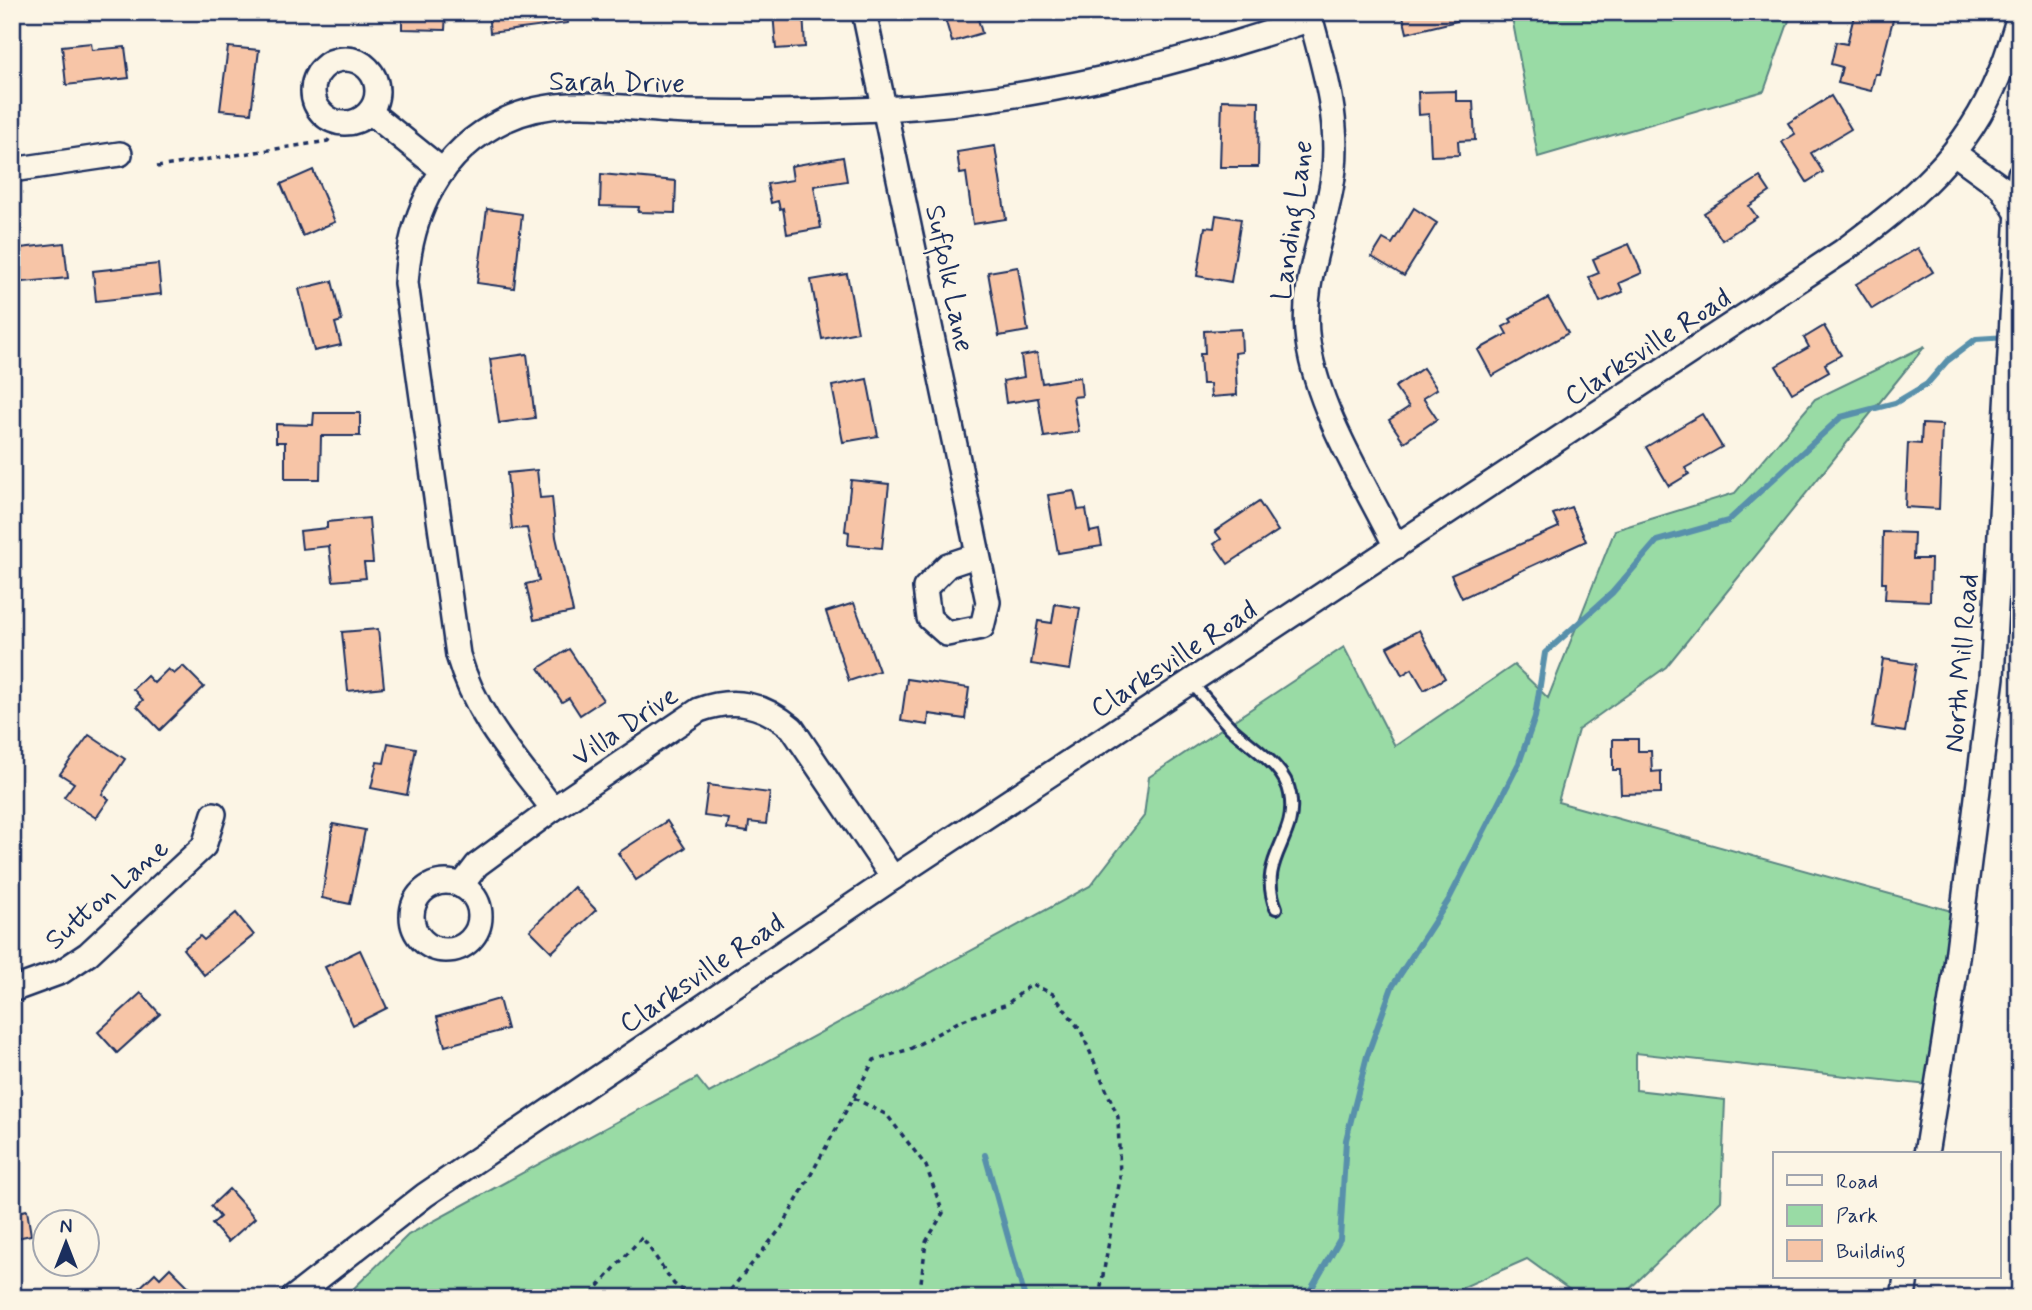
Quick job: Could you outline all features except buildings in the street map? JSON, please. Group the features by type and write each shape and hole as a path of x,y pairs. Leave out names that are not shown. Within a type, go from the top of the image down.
{"street":[{"name":"Suffolk Lane","path":"864,12 988,602 982,627 947,634 929,618 925,588 948,565 978,555"},
{"name":"Clarksville Road","path":"293,1298 425,1195 893,878 1843,251 1904,205 1954,153 1980,115 2000,75 2020,14"},
{"name":"Sarah Drive","path":"552,809 481,714 467,687 458,655 406,283 408,250 415,221 427,193 443,170 479,135 533,110 565,104 726,113 885,109 1027,95 1190,59 1310,16"},
{"name":"Landing Lane","path":"1310,16 1331,92 1335,130 1334,169 1328,207 1310,271 1306,306 1308,341 1326,404 1396,547"},
{"path":"352,60 371,71 378,92 370,112 355,122 338,123 323,116 314,99 316,78 331,62 352,60"},
{"path":"370,112 443,170"},
{"path":"1954,153 2001,187 2018,214"},
{"path":"12,170 120,154"},
{"name":"North Mill Road","path":"1926,1152 1955,974 1992,677 2020,174"},
{"name":"Villa Drive","path":"461,886 477,866 552,809 699,710 716,704 738,702 758,706 776,715 792,728 893,878"},
{"name":"Sutton Lane","path":"12,990 61,972 88,954 204,846 214,814"},
{"path":"1903,1298 1906,1278"}],"lane":[{"path":"1191,682 1231,727 1271,763 1290,793 1290,813 1285,837 1270,867 1269,889 1276,908"}],"path":[{"path":"157,167 328,141 338,123"},
{"path":"724,1298 782,1227 874,1060 910,1049 960,1021 1007,1004 1032,984 1053,994 1081,1031 1118,1117 1119,1179 1099,1298"},
{"path":"853,1098 887,1115 895,1125 926,1166 943,1213 926,1242 919,1298"},
{"path":"583,1298 591,1295 642,1237 674,1284 693,1298"}],"green space":[{"path":"1511,12 1792,12 1764,91 1538,157"},
{"path":"1925,346 1666,667 1578,730 1558,802 1955,912 1928,1085 1636,1053 1636,1090 1725,1100 1721,1201 1620,1298 1581,1298 1527,1259 1439,1298 344,1298 408,1235 697,1078 709,1093 1090,886 1144,816 1149,777 1344,647 1395,746 1514,665 1548,698 1615,530 1735,493 1815,399"}],"waterway":[{"path":"1306,1298 1340,1239 1346,1140 1367,1056 1392,987 1448,901 1519,763 1535,717 1545,653 1612,593 1657,541 1728,521 1841,417 1895,403 1927,384 1947,361 1976,339 2007,337"},
{"path":"985,1155 1025,1298"}]}
